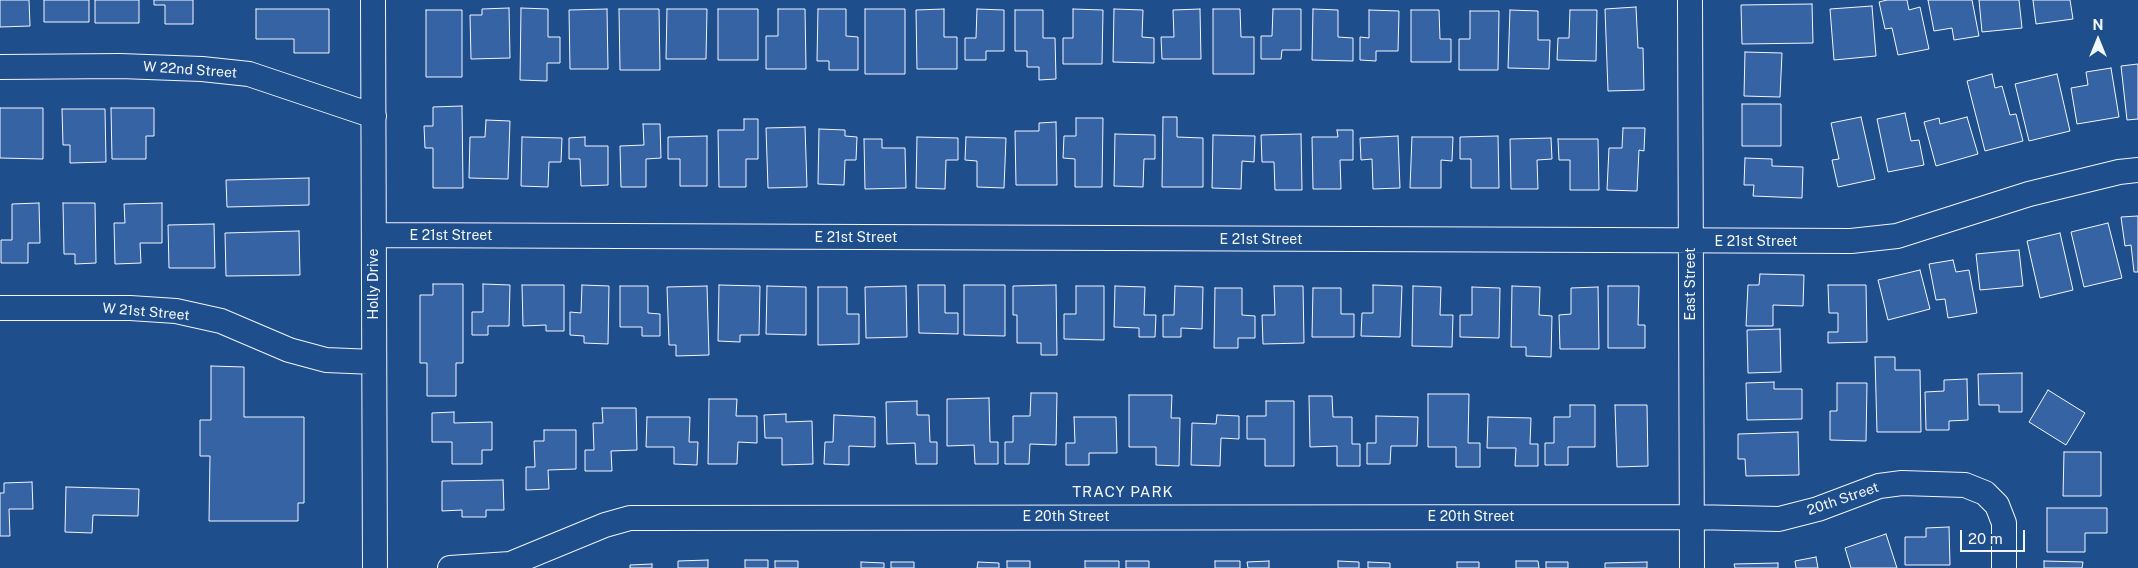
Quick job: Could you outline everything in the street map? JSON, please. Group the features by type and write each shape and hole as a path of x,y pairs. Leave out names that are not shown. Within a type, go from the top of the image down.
{"street":[{"name":"Holly Drive","path":"373,0 375,568"},
{"name":"East Street","path":"1690,0 1692,568"},
{"name":"W 22nd Street","path":"0,67 120,66 202,69 249,74 374,116"},
{"name":"E 21st Street","path":"374,235 1851,242 1896,236 2028,194 2119,172 2138,170"},
{"name":"W 21st Street","path":"0,308 130,308 176,311 221,321 290,350 326,360 374,362"},
{"name":"20th Street","path":"1692,517 1779,519 1818,509 1879,486 1902,483 1965,485 1985,493 1996,505 2004,523 2004,568"},
{"name":"E 20th Street","path":"450,568 510,564 605,525 630,518 1692,517"}],"building":[{"path":"0,0 29,0 30,26 0,27"},
{"path":"44,0 89,0 89,22 44,22"},
{"path":"95,0 139,0 139,23 95,23"},
{"path":"154,0 193,0 193,24 165,24 165,5 154,5"},
{"path":"1907,0 1909,10 1920,7 1929,49 1898,55 1892,28 1885,29 1879,2"},
{"path":"1928,0 1972,0 1979,36 1954,40 1952,28 1934,31"},
{"path":"1979,0 2019,0 2022,28 1982,32"},
{"path":"2033,0 2070,0 2073,19 2036,24"},
{"path":"1812,4 1813,43 1742,44 1741,5"},
{"path":"1872,6 1876,56 1834,60 1830,9"},
{"path":"1636,7 1638,48 1643,48 1644,90 1608,91 1605,9"},
{"path":"509,8 510,58 471,59 470,15 482,15 482,9"},
{"path":"521,8 548,9 548,37 560,37 560,63 547,63 547,81 520,80"},
{"path":"256,9 329,9 329,53 294,53 294,39 256,39"},
{"path":"607,9 608,69 570,69 569,10"},
{"path":"619,9 659,9 660,70 620,70"},
{"path":"667,9 707,9 706,59 666,59"},
{"path":"718,9 758,9 758,60 718,60"},
{"path":"778,9 805,9 806,69 766,69 766,36 778,36"},
{"path":"818,9 846,9 846,36 858,37 858,70 829,70 829,61 817,61"},
{"path":"865,9 905,9 905,74 865,74"},
{"path":"944,9 944,37 957,37 957,69 917,69 916,10"},
{"path":"977,9 1004,10 1004,51 986,51 986,60 965,60 965,38 976,38"},
{"path":"1073,9 1103,10 1102,64 1063,64 1063,38 1073,38"},
{"path":"1114,9 1143,10 1142,37 1154,38 1154,63 1113,62"},
{"path":"1200,9 1201,59 1162,59 1161,37 1174,37 1173,10"},
{"path":"1213,9 1240,9 1241,37 1254,37 1254,74 1213,74"},
{"path":"1273,9 1301,9 1301,50 1282,50 1281,59 1261,59 1261,36 1272,36"},
{"path":"1313,9 1338,10 1338,37 1353,38 1353,61 1312,60"},
{"path":"426,10 462,10 462,77 426,77"},
{"path":"1015,10 1043,10 1043,38 1055,38 1056,79 1039,80 1039,67 1027,67 1027,51 1015,51"},
{"path":"1369,10 1399,11 1398,51 1376,51 1376,61 1360,60 1360,37 1369,38"},
{"path":"1411,10 1439,10 1440,39 1451,39 1451,62 1411,62"},
{"path":"1510,10 1538,11 1538,40 1550,40 1549,69 1508,68"},
{"path":"1570,10 1597,10 1596,61 1557,60 1558,38 1569,38"},
{"path":"1470,11 1499,11 1498,70 1459,70 1459,39 1470,39"},
{"path":"1745,52 1782,53 1780,97 1744,96"},
{"path":"2138,64 2138,119 2127,120 2121,66"},
{"path":"2111,68 2119,117 2077,124 2071,88 2088,85 2086,72"},
{"path":"1992,74 1995,88 2002,86 2010,115 2016,114 2023,141 1985,151 1967,81"},
{"path":"2057,74 2070,131 2029,141 2015,84"},
{"path":"1742,104 1781,104 1781,146 1742,146"},
{"path":"462,106 463,188 433,188 433,148 425,148 424,126 433,126 433,107"},
{"path":"0,108 43,108 43,159 0,158"},
{"path":"111,108 154,108 154,136 146,136 146,159 112,159"},
{"path":"62,109 105,109 106,162 70,163 70,145 63,145"},
{"path":"1905,113 1911,141 1919,140 1924,165 1888,172 1877,119"},
{"path":"1163,117 1177,117 1177,137 1203,138 1203,187 1162,187"},
{"path":"1861,117 1875,179 1838,187 1832,160 1839,159 1831,123"},
{"path":"1967,117 1978,154 1936,166 1924,122 1939,118 1940,124"},
{"path":"1076,118 1103,118 1102,187 1075,187 1075,159 1063,158 1064,136 1076,136"},
{"path":"744,119 758,119 758,159 746,159 746,187 719,187 718,130 744,130"},
{"path":"486,120 510,121 508,179 469,178 470,137 485,137"},
{"path":"1056,122 1057,185 1016,185 1015,131 1039,131 1039,123"},
{"path":"643,124 660,124 661,158 646,159 646,187 621,187 620,146 644,145"},
{"path":"805,127 807,187 768,188 766,128"},
{"path":"1623,128 1645,128 1644,151 1639,150 1637,191 1607,190 1609,148 1622,148"},
{"path":"819,129 845,130 845,136 857,137 856,160 845,160 844,185 818,184"},
{"path":"1337,130 1353,130 1353,160 1340,160 1341,189 1313,189 1312,137 1338,137"},
{"path":"1115,134 1155,135 1155,159 1144,159 1143,187 1114,186"},
{"path":"1301,134 1302,190 1275,190 1274,162 1262,162 1261,135"},
{"path":"1213,135 1255,136 1254,162 1242,161 1241,189 1212,188"},
{"path":"707,136 707,186 680,186 680,159 668,159 668,137"},
{"path":"1398,136 1400,188 1373,189 1372,159 1361,160 1360,138"},
{"path":"1498,136 1499,188 1471,188 1471,159 1460,159 1460,137"},
{"path":"522,137 562,138 561,162 549,162 548,187 521,186"},
{"path":"585,137 585,146 608,146 608,185 581,186 580,159 569,159 569,138"},
{"path":"917,137 958,138 958,160 946,160 945,189 916,188"},
{"path":"966,137 1006,138 1004,188 977,187 977,161 965,160"},
{"path":"1412,137 1453,137 1452,161 1441,160 1441,188 1410,188"},
{"path":"1551,138 1552,159 1537,160 1538,189 1511,189 1510,139"},
{"path":"864,139 882,139 882,148 905,148 906,188 865,189"},
{"path":"1558,139 1598,139 1599,190 1570,190 1570,160 1559,160"},
{"path":"1745,158 1772,159 1772,166 1803,167 1802,198 1753,196 1754,185 1744,185"},
{"path":"309,178 309,205 227,207 226,180"},
{"path":"39,203 40,243 28,243 28,263 1,263 1,240 12,240 12,204"},
{"path":"63,203 95,203 96,263 75,264 75,254 64,254"},
{"path":"162,203 162,243 140,243 141,263 115,264 114,223 125,223 124,204"},
{"path":"2138,216 2138,272 2134,272 2131,245 2125,246 2121,217"},
{"path":"2108,223 2122,278 2084,287 2071,232"},
{"path":"214,224 215,268 169,268 168,225"},
{"path":"299,231 300,275 226,276 225,233"},
{"path":"2060,233 2073,290 2040,298 2027,241"},
{"path":"2019,250 2023,286 1980,290 1976,254"},
{"path":"1953,260 1956,272 1969,270 1977,313 1948,318 1945,299 1936,300 1929,264"},
{"path":"1920,270 1930,309 1888,320 1878,280"},
{"path":"1760,274 1804,275 1803,306 1773,305 1773,326 1746,326 1748,285 1759,285"},
{"path":"433,284 463,284 463,363 456,363 456,396 427,396 427,363 420,363 420,295 433,295"},
{"path":"483,284 510,285 509,326 488,326 488,335 472,335 472,312 483,312"},
{"path":"522,285 564,285 564,331 546,331 546,325 523,326"},
{"path":"582,285 609,286 608,344 584,343 584,336 570,335 570,312 581,313"},
{"path":"719,285 760,286 759,335 740,335 740,342 718,341"},
{"path":"918,285 945,285 945,313 958,313 958,334 919,333"},
{"path":"964,285 1005,285 1005,336 964,335"},
{"path":"1056,285 1057,355 1041,355 1041,343 1017,343 1017,315 1013,315 1013,286"},
{"path":"1373,285 1402,286 1400,337 1361,336 1362,313 1373,313"},
{"path":"1828,285 1866,285 1867,342 1828,343 1828,332 1838,332 1838,313 1829,313"},
{"path":"620,286 648,286 648,313 660,314 660,336 642,336 642,327 620,327"},
{"path":"707,286 709,355 676,356 676,345 669,345 667,287"},
{"path":"767,286 806,287 806,335 766,334"},
{"path":"906,286 907,337 866,338 865,287"},
{"path":"1076,286 1104,286 1104,340 1064,339 1064,314 1076,314"},
{"path":"1115,286 1145,287 1144,315 1156,315 1155,337 1139,337 1139,328 1114,327"},
{"path":"1175,286 1203,287 1202,329 1181,328 1181,337 1163,337 1163,315 1174,315"},
{"path":"1274,286 1303,286 1304,343 1263,344 1262,315 1275,315"},
{"path":"1413,286 1441,287 1440,315 1453,315 1452,347 1412,346"},
{"path":"1512,286 1540,287 1539,315 1552,316 1551,357 1526,356 1526,347 1511,347"},
{"path":"1608,286 1639,286 1638,325 1645,325 1645,348 1608,348"},
{"path":"818,287 847,287 847,314 859,314 859,344 818,345"},
{"path":"1472,287 1500,288 1499,338 1460,337 1460,315 1472,315"},
{"path":"1598,287 1599,349 1560,349 1559,315 1571,314 1571,288"},
{"path":"1215,288 1242,288 1242,315 1255,316 1255,338 1238,338 1238,348 1214,348"},
{"path":"1313,288 1341,288 1341,314 1354,314 1354,337 1312,337"},
{"path":"1780,329 1781,372 1748,373 1747,330"},
{"path":"1875,357 1895,357 1895,370 1920,370 1921,432 1877,432"},
{"path":"211,366 244,367 244,417 304,417 304,503 298,503 298,521 209,521 210,456 200,456 200,420 211,420"},
{"path":"2022,373 2022,412 1999,412 1999,405 1979,405 1978,374"},
{"path":"1967,379 1968,420 1949,421 1949,430 1926,430 1925,392 1944,391 1944,380"},
{"path":"1774,382 1774,389 1802,389 1802,419 1747,420 1746,383"},
{"path":"1837,383 1867,383 1866,441 1830,440 1830,411 1837,411"},
{"path":"2048,390 2085,413 2066,445 2029,422"},
{"path":"1031,393 1057,393 1056,445 1030,444 1029,464 1005,464 1005,442 1013,442 1013,416 1030,416"},
{"path":"1428,394 1469,394 1468,443 1480,443 1480,467 1456,467 1456,447 1428,447"},
{"path":"1129,395 1172,395 1171,418 1180,418 1179,466 1156,465 1156,447 1129,447"},
{"path":"1309,396 1332,396 1333,417 1352,417 1352,444 1360,444 1360,466 1337,466 1337,446 1310,447"},
{"path":"989,398 990,442 998,442 998,464 975,464 974,445 947,446 947,399"},
{"path":"709,399 737,399 736,416 757,416 757,443 738,442 737,464 708,464"},
{"path":"917,401 917,415 929,415 930,442 937,442 937,464 916,464 915,443 887,444 886,402"},
{"path":"1266,401 1294,401 1294,466 1265,466 1265,439 1247,439 1247,416 1266,416"},
{"path":"1570,405 1595,405 1595,447 1568,447 1568,465 1545,465 1545,443 1554,443 1554,417 1570,417"},
{"path":"1615,405 1647,405 1648,466 1617,467"},
{"path":"602,408 636,408 637,450 611,451 612,471 585,471 585,450 594,450 593,423 603,423"},
{"path":"454,412 454,423 492,422 492,450 482,450 482,464 452,464 452,442 432,442 432,413"},
{"path":"786,414 786,422 812,421 813,464 782,465 782,438 765,438 764,415"},
{"path":"834,415 875,417 875,447 849,446 849,465 824,464 825,442 833,442"},
{"path":"1217,415 1239,416 1239,439 1221,438 1220,466 1191,465 1192,423 1216,424"},
{"path":"1376,416 1418,417 1417,446 1391,446 1390,464 1367,464 1367,443 1376,443"},
{"path":"647,417 690,417 689,442 698,442 697,465 674,464 674,447 646,447"},
{"path":"1074,417 1116,417 1117,453 1089,453 1089,465 1066,465 1066,443 1075,443"},
{"path":"1488,417 1531,418 1530,444 1538,444 1538,466 1515,466 1516,448 1487,448"},
{"path":"544,430 576,430 576,469 548,470 549,489 526,490 526,467 535,467 534,441 544,441"},
{"path":"1798,432 1799,475 1746,476 1745,459 1738,459 1738,434"},
{"path":"2064,452 2101,452 2101,496 2063,496"},
{"path":"503,480 504,510 486,510 486,517 462,517 462,510 442,511 442,481"},
{"path":"32,482 33,509 9,509 10,536 0,536 0,493 4,493 4,483"},
{"path":"66,487 139,489 138,516 93,515 92,533 65,532"},
{"path":"2047,508 2107,508 2107,533 2085,533 2085,552 2047,552"},
{"path":"1949,527 1950,565 1905,565 1905,537 1926,537 1926,528"},
{"path":"1886,534 1897,568 1851,568 1845,548"},
{"path":"1816,557 1818,568 1796,568 1795,561"},
{"path":"708,560 708,568 678,568 678,561"},
{"path":"745,560 768,560 768,568 745,568"},
{"path":"775,561 798,561 798,568 775,568"},
{"path":"1007,561 1030,561 1030,568 1007,568"},
{"path":"1085,561 1119,561 1119,568 1085,568"},
{"path":"1126,561 1149,561 1149,568 1126,568"},
{"path":"1215,561 1240,561 1240,568 1215,568"},
{"path":"1269,561 1269,568 1248,568 1247,562"},
{"path":"1338,561 1359,562 1359,568 1338,568"},
{"path":"1516,561 1538,561 1539,568 1516,568"},
{"path":"2044,561 2083,562 2082,568 2044,568"},
{"path":"861,562 884,563 884,568 861,568"},
{"path":"891,562 914,562 914,568 891,568"},
{"path":"978,562 999,563 999,568 977,568"},
{"path":"1368,562 1390,563 1390,568 1368,568"},
{"path":"1457,562 1479,562 1479,568 1457,568"},
{"path":"1546,562 1568,562 1568,568 1546,568"},
{"path":"1647,562 1647,568 1605,568 1605,563"},
{"path":"1778,563 1778,568 1735,568 1734,564"},
{"path":"652,564 652,568 630,568 630,565"}],"district":[{"name":"TRACY PARK","path":"1123,492"}]}
